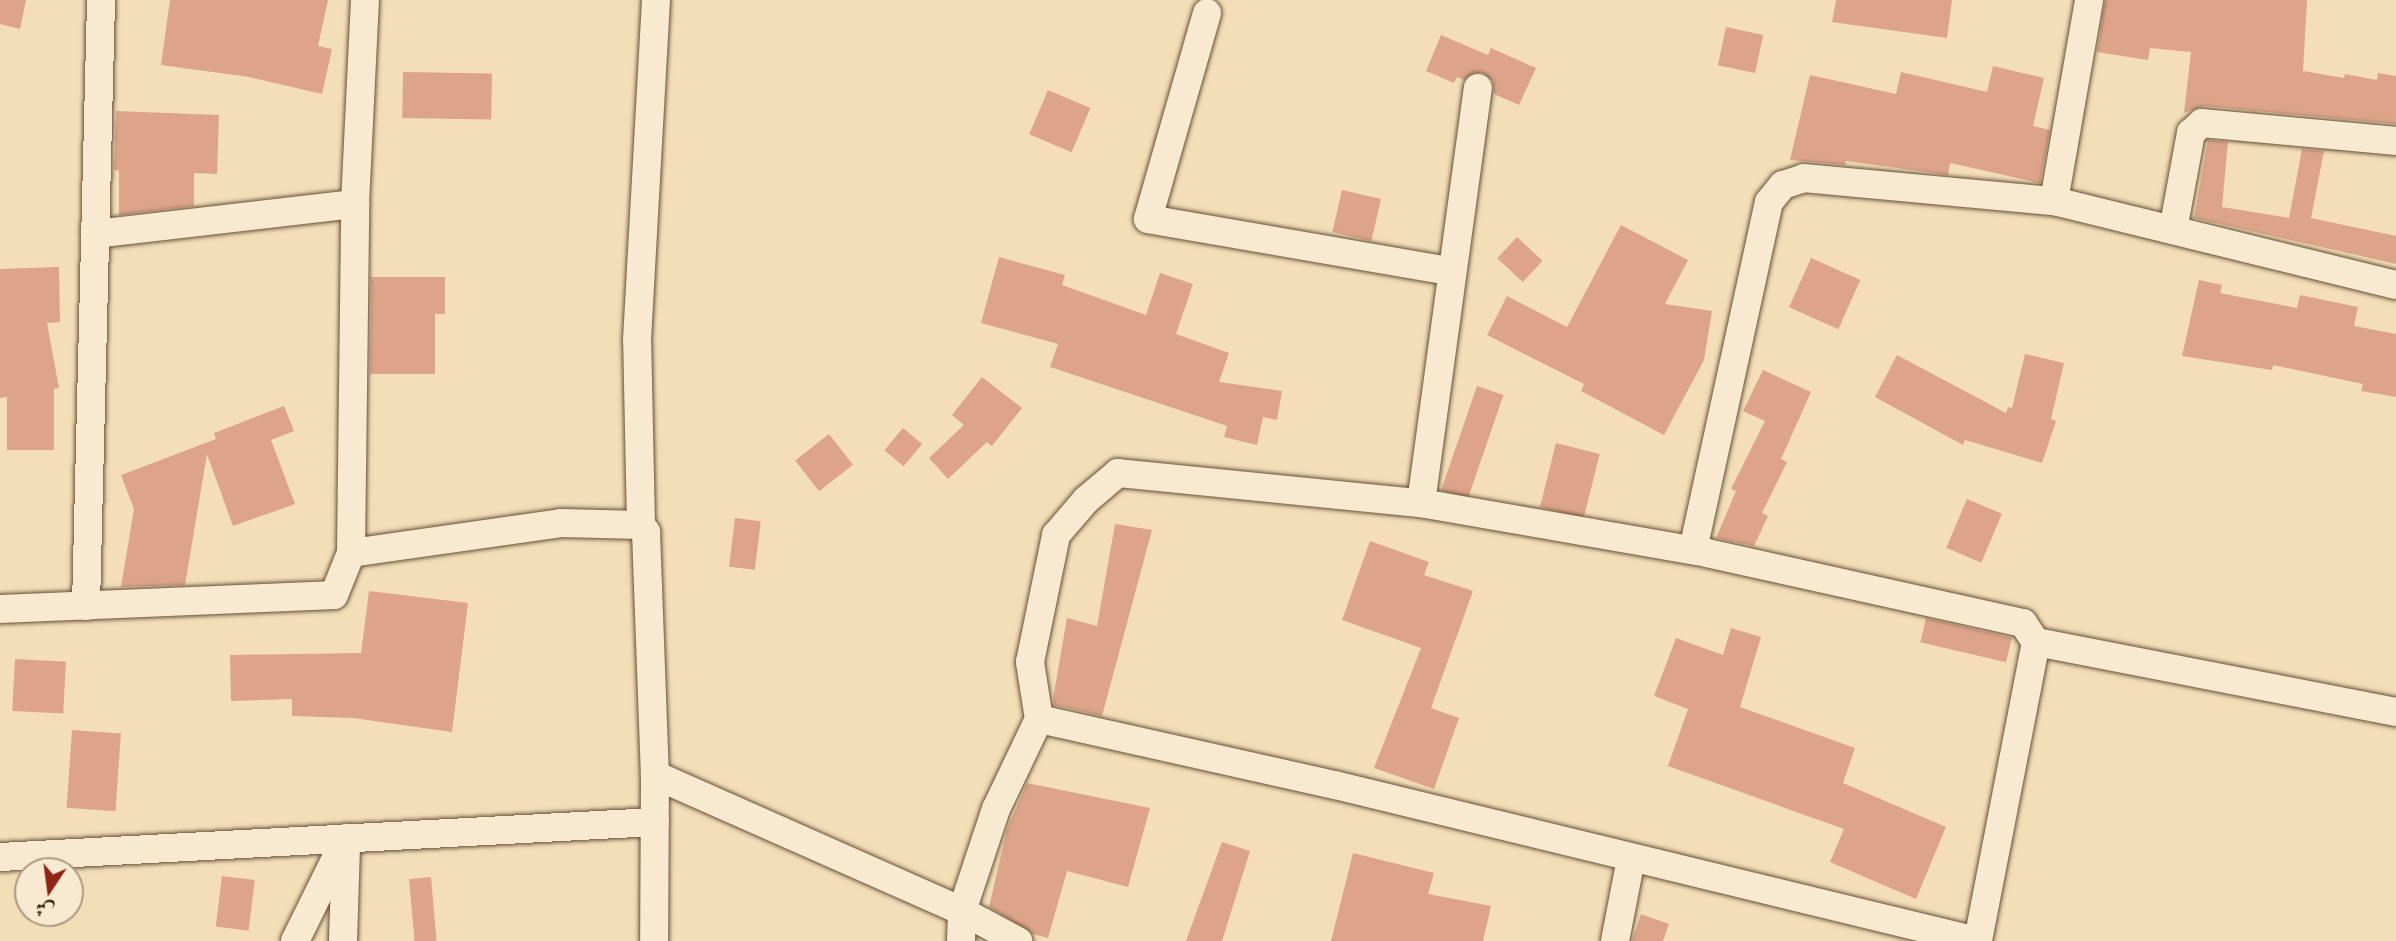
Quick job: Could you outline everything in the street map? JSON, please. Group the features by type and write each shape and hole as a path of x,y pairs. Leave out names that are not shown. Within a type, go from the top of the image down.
{"street":[{"path":"86,606 101,0"},
{"path":"0,609 334,595 351,553 355,204 365,0"},
{"path":"654,941 655,775 646,532 641,525 637,340 656,0"},
{"path":"2054,201 2089,0"},
{"path":"1208,13 1148,219 1450,271"},
{"path":"1421,503 1450,271 1478,88"},
{"path":"2173,230 2191,133 2202,123 2396,141"},
{"path":"1693,550 1769,202 1783,186 1804,178 2054,201 2396,285"},
{"path":"95,234 355,204"},
{"path":"961,941 962,911 996,809 1039,719 1030,662 1056,535 1086,500 1118,473 1421,503 1693,550 2023,623 2036,642 2396,712"},
{"path":"351,553 561,523 641,525"},
{"path":"1039,719 1335,785 1977,941 2036,642"},
{"path":"655,775 962,911 1018,941"},
{"path":"0,857 655,822"},
{"path":"295,941 346,838"},
{"path":"343,941 346,838"},
{"path":"1615,941 1631,859"}],"building":[{"path":"0,0 26,0 20,29 0,24"},
{"path":"170,0 328,0 318,46 332,49 322,94 249,77 161,65"},
{"path":"1836,0 1952,0 1947,38 1832,22"},
{"path":"2105,0 2307,0 2303,71 2377,80 2378,73 2396,76 2396,124 2204,106 2184,113 2191,52 2150,48 2148,60 2097,52"},
{"path":"1726,27 1763,35 1755,73 1718,65"},
{"path":"1441,35 1488,55 1491,48 1536,68 1519,105 1494,94 1493,81 1481,72 1464,80 1457,77 1454,83 1426,71"},
{"path":"1993,66 2044,78 2033,126 2050,130 2040,183 1950,163 1948,175 1846,161 1845,165 1790,160 1810,75 1896,94 1901,72 1987,92"},
{"path":"403,72 492,74 491,120 402,118"},
{"path":"1048,90 1090,108 1072,152 1029,134"},
{"path":"116,111 219,115 217,174 194,173 194,206 119,215 119,171 114,170"},
{"path":"2208,140 2228,142 2222,207 2289,218 2302,149 2324,151 2311,218 2396,236 2396,264 2194,218"},
{"path":"1342,190 1381,199 1371,241 1332,232"},
{"path":"1621,225 1688,260 1665,304 1712,311 1704,360 1664,435 1581,391 1584,384 1487,335 1507,296 1567,327"},
{"path":"1517,237 1543,261 1523,282 1497,258"},
{"path":"999,257 1065,275 1062,285 1146,315 1160,273 1193,284 1176,334 1229,353 1219,382 1282,391 1277,420 1263,417 1257,445 1224,437 1227,426 1050,367 1058,344 981,323"},
{"path":"1811,258 1860,280 1838,329 1789,307"},
{"path":"59,267 60,322 47,323 59,388 54,389 54,450 7,450 7,397 0,398 0,269"},
{"path":"371,277 445,277 445,314 435,314 435,374 370,374"},
{"path":"2199,280 2222,285 2220,293 2297,308 2300,295 2358,307 2354,326 2396,334 2396,397 2361,391 2363,384 2273,365 2272,370 2182,356"},
{"path":"2025,354 2064,363 2051,419 2056,421 2042,463 1965,440 1963,445 1875,397 1897,355 2006,413 2008,407 2012,408"},
{"path":"1763,370 1811,392 1781,459 1787,462 1762,513 1768,516 1754,546 1716,538 1736,491 1731,489 1765,421 1743,411"},
{"path":"982,377 1022,408 992,446 987,442 948,479 929,458 964,425 952,415"},
{"path":"1477,386 1503,395 1468,499 1441,490"},
{"path":"284,406 294,431 271,440 295,504 233,526 207,454 185,585 121,587 134,509 121,475 216,439 214,433"},
{"path":"903,428 922,444 904,466 884,450"},
{"path":"829,434 853,465 819,491 795,460"},
{"path":"1556,443 1600,454 1584,518 1540,507"},
{"path":"1967,499 2002,514 1981,563 1946,548"},
{"path":"735,518 761,521 755,570 729,567"},
{"path":"1115,524 1152,530 1102,716 1054,705 1053,699 1067,618 1097,626"},
{"path":"1370,541 1429,562 1424,575 1473,591 1431,708 1459,718 1434,789 1374,768 1421,648 1342,620"},
{"path":"369,591 468,603 452,732 353,718 292,716 292,699 231,701 230,655 361,653"},
{"path":"1926,618 2012,638 2006,662 1920,642"},
{"path":"1731,628 1761,637 1740,707 1855,748 1843,783 1946,827 1916,899 1830,862 1844,829 1668,766 1688,709 1654,696 1676,638 1723,655"},
{"path":"15,659 66,662 63,714 12,711"},
{"path":"72,730 121,733 115,811 67,808"},
{"path":"1027,783 1150,808 1128,887 1067,871 1048,938 1033,934 989,907 1007,829"},
{"path":"1222,842 1250,851 1222,941 1186,941"},
{"path":"1353,853 1434,873 1428,894 1491,906 1483,941 1331,941"},
{"path":"222,876 255,880 249,931 216,927"},
{"path":"431,877 437,941 415,941 409,879"},
{"path":"1641,914 1669,924 1663,941 1632,941"}]}
